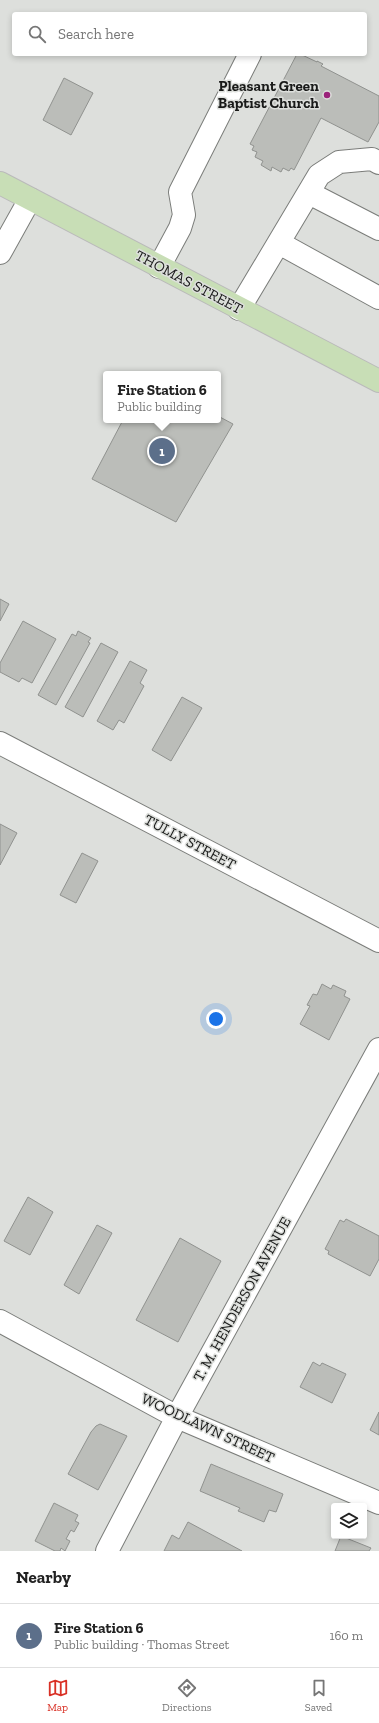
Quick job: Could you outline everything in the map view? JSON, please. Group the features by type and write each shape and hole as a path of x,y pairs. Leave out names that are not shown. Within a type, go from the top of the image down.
{"main road":[{"name":"THOMAS STREET","path":"0,183 379,381"}],"street":[{"path":"159,267 180,228 184,215 180,192 249,56"},
{"path":"239,309 319,175 339,162 377,156"},
{"path":"309,193 379,229"},
{"path":"1,250 30,199"},
{"path":"279,243 379,298"},
{"name":"TULLY STREET","path":"0,743 379,941"},
{"name":"T. M. HENDERSON AVENUE","path":"107,1551 177,1417 379,1049"},
{"name":"WOODLAWN STREET","path":"0,1321 177,1417 379,1504"}],"building":[{"path":"296,56 304,56 317,61 323,64 321,66 379,96 379,122 368,142 321,118 294,170 291,168 289,171 283,168 281,172 272,167 271,171 261,165 263,161 255,157 257,152 252,150 254,146 250,144"},
{"path":"64,78 93,93 71,135 43,120"},
{"path":"221,418 233,424 176,522 92,479 121,423 221,423"},
{"path":"0,599 9,604 0,621"},
{"path":"23,621 56,639 32,683 22,678 19,682 0,672 0,663"},
{"path":"78,631 91,638 88,642 90,643 56,705 38,695 72,634 76,636"},
{"path":"101,643 118,652 83,717 65,707"},
{"path":"130,661 147,670 140,683 144,686 124,723 119,720 113,730 97,721"},
{"path":"182,697 202,708 171,761 152,750"},
{"path":"0,824 17,833 0,865"},
{"path":"82,853 98,861 76,903 60,895"},
{"path":"322,984 331,989 333,985 346,991 344,996 350,999 329,1040 300,1024 310,1006 307,1005 313,994 317,995"},
{"path":"28,1197 53,1212 30,1255 4,1241"},
{"path":"346,1219 379,1236 379,1259 370,1276 328,1254 329,1251 325,1249 340,1220 344,1222"},
{"path":"97,1225 112,1233 79,1294 64,1285"},
{"path":"180,1238 221,1261 178,1342 136,1320"},
{"path":"313,1362 320,1366 322,1363 346,1374 332,1403 300,1387"},
{"path":"379,1412 379,1435 370,1430"},
{"path":"100,1424 127,1436 98,1490 68,1474 91,1432"},
{"path":"211,1464 283,1494 276,1512 269,1510 264,1522 238,1511 240,1508 200,1491"},
{"path":"54,1503 78,1515 75,1521 79,1523 74,1532 71,1530 66,1539 70,1541 65,1551 61,1548 60,1551 55,1551 35,1541"},
{"path":"188,1522 242,1551 164,1551 172,1535 179,1539"},
{"path":"340,1539 348,1539 371,1548 369,1551 335,1551"}],"place":[{"name":"Pleasant Green Baptist Church","path":"327,95"},
{"name":"Fire Station 6","path":"162,451"}]}
